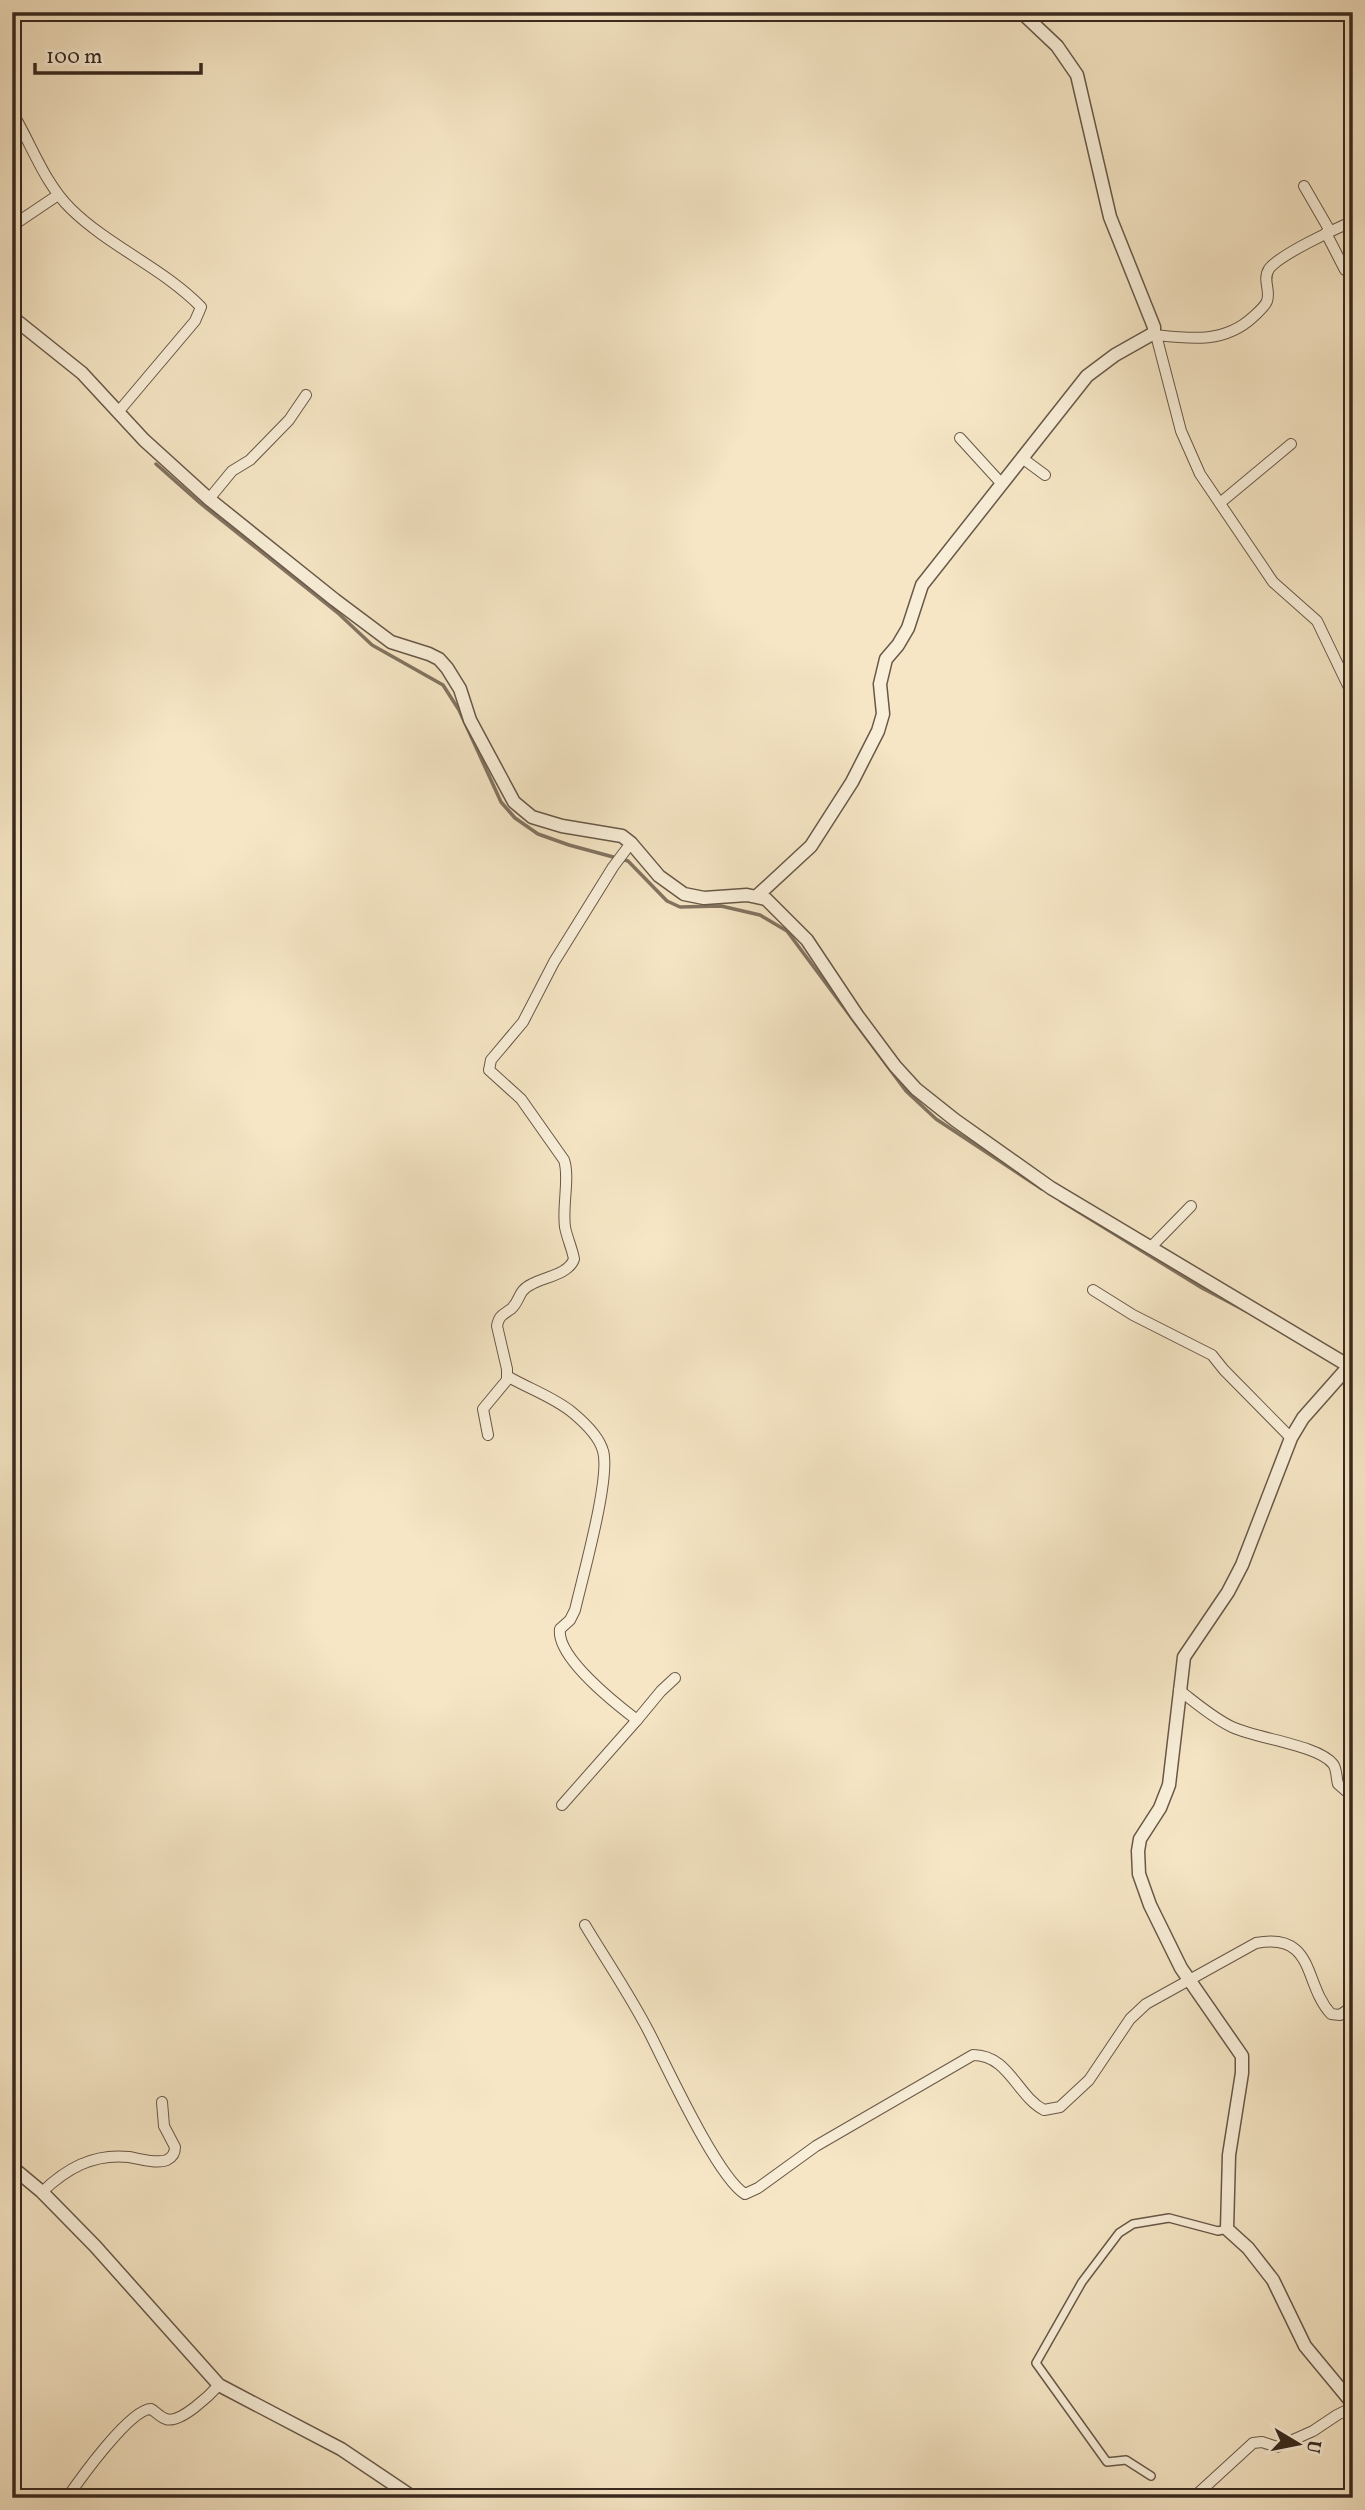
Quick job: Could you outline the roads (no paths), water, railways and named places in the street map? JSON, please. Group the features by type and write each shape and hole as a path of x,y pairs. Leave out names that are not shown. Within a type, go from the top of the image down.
{"street":[{"path":"1021,12 1057,46 1077,75 1110,217 1154,327 1181,431 1200,474 1273,582 1317,621 1353,696"},
{"path":"12,112 58,195 91,226 201,307 195,321 119,411"},
{"path":"1304,186 1345,270"},
{"path":"12,226 58,195"},
{"path":"757,897 811,846 852,782 878,731 883,714 880,684 886,659 908,628 922,585 1091,371 1134,344 1155,335 1216,338 1240,326 1266,304 1266,275 1273,265 1328,232 1353,221"},
{"path":"12,317 66,359 119,411 144,440 209,499 391,642 429,653 439,659 454,680 470,720 514,802 523,810 532,817 562,826 615,834 659,876 684,894 704,898 733,895 757,897 773,904 807,940 872,1035 916,1089 1051,1188 1348,1367 1303,1418 1291,1438 1242,1565 1184,1657 1169,1785 1160,1808 1140,1839 1138,1851 1139,1874 1150,1905 1181,1968 1239,2050 1243,2062 1229,2155 1227,2229 1248,2248 1273,2280 1305,2346 1353,2406 1313,2431 1277,2447 1262,2442 1253,2443 1193,2498"},
{"path":"209,499 232,471 248,462 289,419 306,396"},
{"path":"960,438 1001,483"},
{"path":"1220,503 1292,444"},
{"path":"1022,458 1045,475"},
{"path":"488,1435 483,1409 504,1385 507,1376 498,1319 514,1305 523,1289 567,1269 573,1264 574,1256 565,1227 564,1160 521,1098 489,1070 489,1065 493,1056 523,1022 555,962 612,867 629,846"},
{"path":"1150,1248 1191,1206"},
{"path":"1093,1290 1133,1315 1212,1355 1291,1438"},
{"path":"507,1376 551,1398 572,1413 601,1444 605,1464 602,1491 574,1616 560,1629 560,1640 586,1675 610,1700 636,1720"},
{"path":"562,1805 675,1678"},
{"path":"1180,1690 1229,1726 1250,1735 1310,1749 1320,1754 1333,1763 1338,1784 1353,1797"},
{"path":"584,1925 648,2030 667,2071 721,2167 744,2194 758,2188 816,2146 973,2055 1001,2065 1036,2106 1044,2110 1060,2107 1089,2080 1130,2019 1146,2004 1256,1943 1273,1940 1285,1943 1296,1951 1306,1964 1331,2014 1340,2015 1353,2006"},
{"path":"41,2192 61,2174 81,2164 120,2156 160,2161 170,2158 175,2147 164,2126 162,2102"},
{"path":"12,2167 95,2246 219,2385 341,2449 414,2498"},
{"path":"1151,2476 1126,2460 1107,2462 1035,2363 1082,2282 1119,2233 1133,2224 1168,2218 1218,2231 1227,2229"},
{"path":"67,2498 98,2456 139,2412 151,2409 172,2420 197,2407 219,2385"}],"waterway":[{"path":"156,464 200,503 339,614 372,645 443,685 459,710 501,802 515,818 538,834 628,861 667,901 680,907 721,906 760,915 787,931 906,1091 936,1119 1042,1189"},
{"path":"1061,1201 1202,1288 1246,1311"}]}
